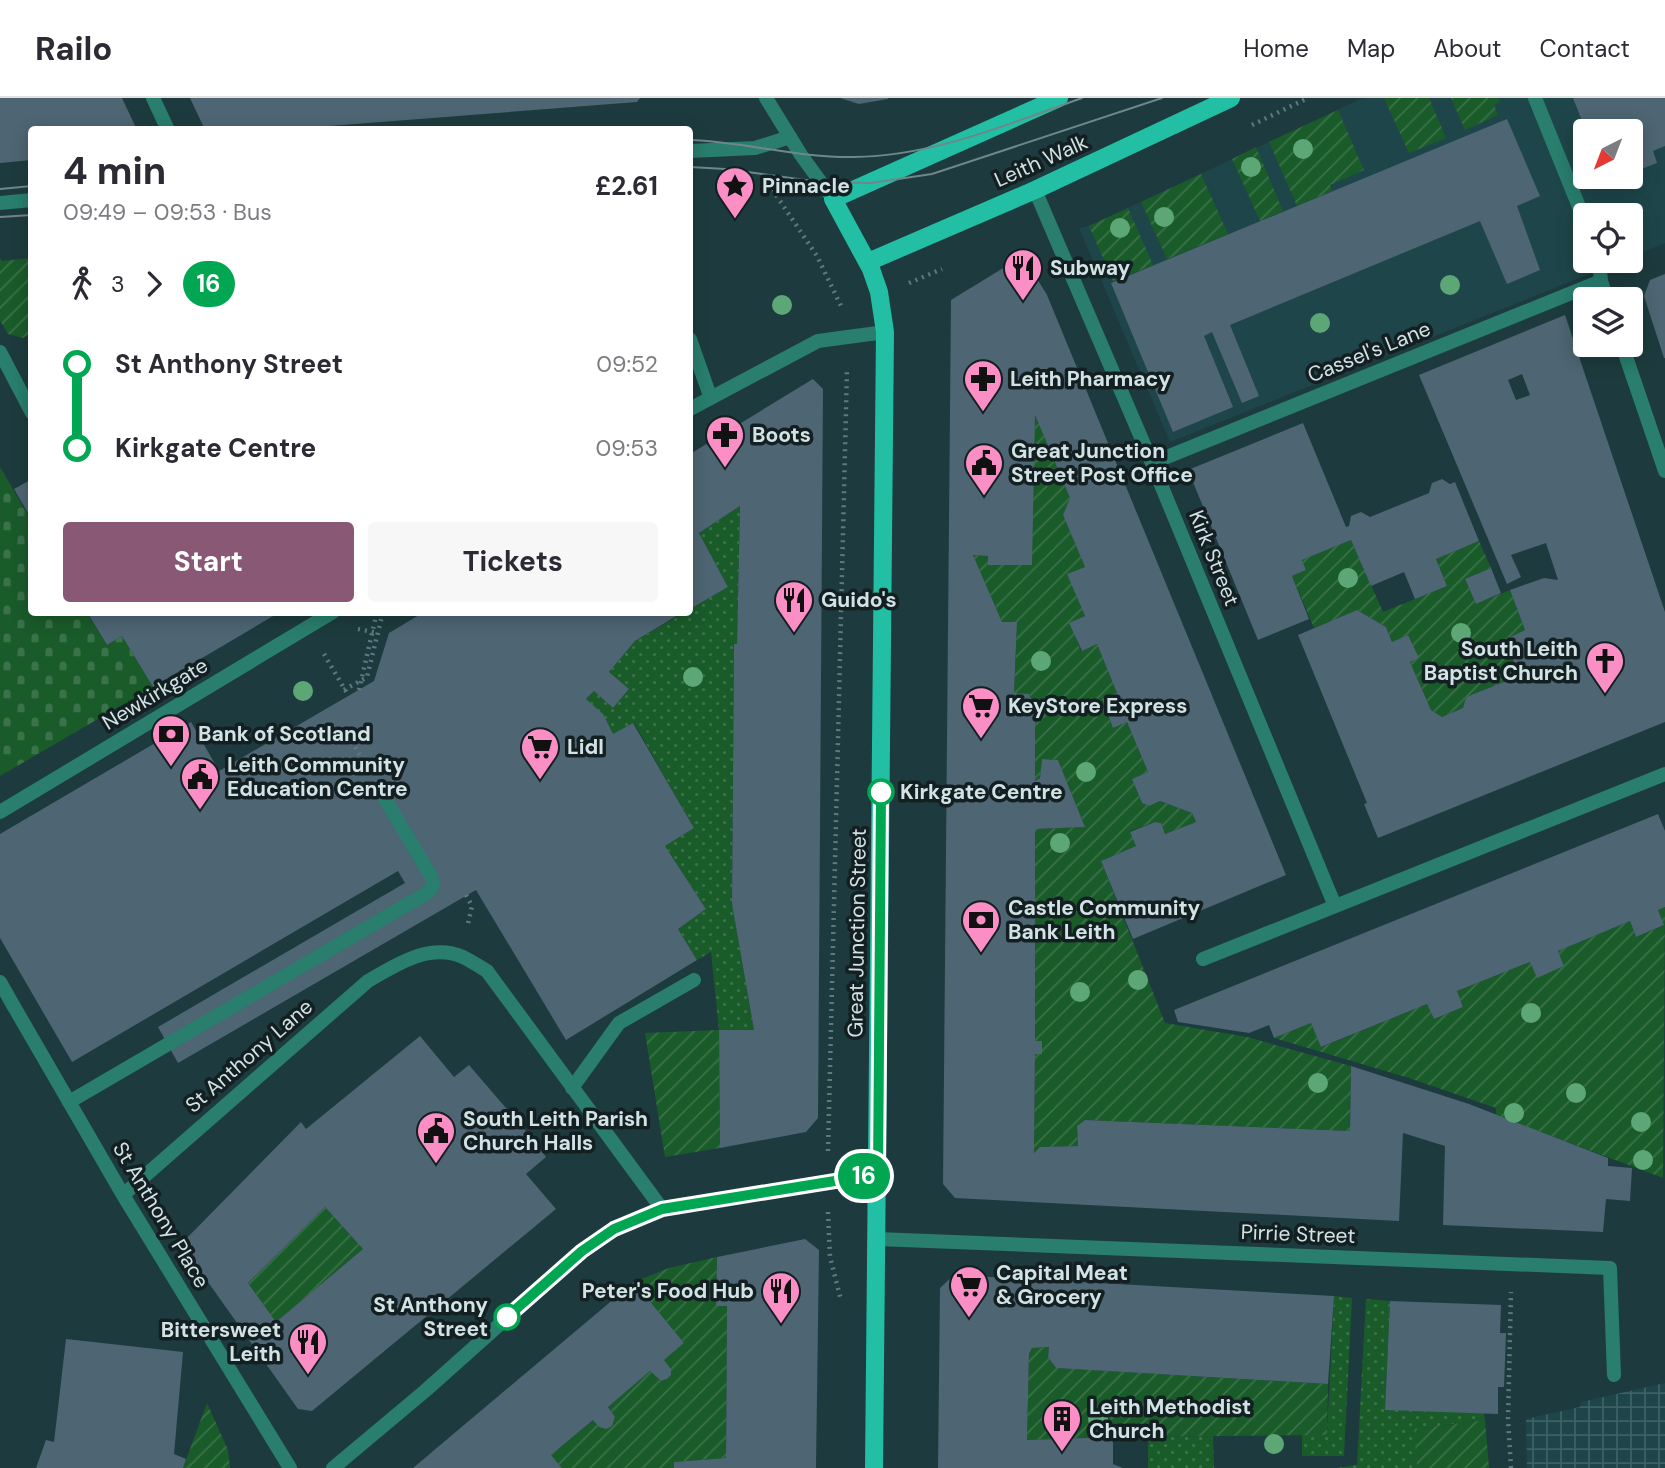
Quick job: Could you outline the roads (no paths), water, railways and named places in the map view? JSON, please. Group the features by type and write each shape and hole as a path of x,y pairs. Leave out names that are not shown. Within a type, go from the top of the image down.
{"main road":[{"path":"833,199 1059,98"},
{"name":"Leith Walk","path":"868,262 1035,190 1231,98"},
{"name":"Great Junction Street","path":"833,199 868,262 879,292 885,331 874,1468"}],"street":[{"path":"153,98 166,126"},
{"path":"766,98 833,199"},
{"path":"1535,98 1578,203"},
{"path":"693,151 755,148 790,137"},
{"name":"Kirk Street","path":"1035,190 1152,463 1335,906"},
{"path":"0,203 28,200"},
{"path":"1600,273 1603,287"},
{"name":"Cassel's Lane","path":"1152,463 1601,281"},
{"path":"693,407 818,341 885,331"},
{"path":"693,348 710,396"},
{"path":"0,352 28,405"},
{"path":"1626,357 1665,471"},
{"name":"Newkirkgate","path":"0,812 326,616"},
{"path":"1203,959 1665,774"},
{"path":"69,1102 427,893 433,886 431,876 385,799"},
{"name":"St Anthony Lane","path":"123,1195 368,981 409,958 436,952 460,956 487,971 572,1088"},
{"path":"662,1209 572,1088 619,1023 694,981"},
{"name":"St Anthony Place","path":"0,982 123,1195 290,1468"},
{"path":"333,1468 425,1391 582,1251 614,1229 662,1209 878,1174"},
{"name":"Pirrie Street","path":"877,1239 1610,1268 1614,1375"}],"tram line":[{"path":"693,140 833,157 884,155 970,137 1082,98"},
{"path":"693,167 820,182 871,183 932,174 1162,98"},
{"path":"0,189 28,186"},
{"path":"0,217 28,215"}],"place":[{"name":"Pinnacle","path":"735,220"},
{"name":"Subway","path":"1023,302"},
{"name":"Leith Pharmacy","path":"983,413"},
{"name":"Boots","path":"725,469"},
{"name":"Great Junction Street Post Office","path":"984,497"},
{"name":"Guido's","path":"794,634"},
{"name":"South Leith Baptist Church","path":"1605,695"},
{"name":"KeyStore Express","path":"981,740"},
{"name":"Bank of Scotland","path":"171,768"},
{"name":"Lidl","path":"540,781"},
{"name":"Kirkgate Centre","path":"881,792"},
{"name":"Leith Community Education Centre","path":"200,811"},
{"name":"Castle Community Bank Leith","path":"981,954"},
{"name":"South Leith Parish Church Halls","path":"436,1165"},
{"name":"St Anthony Street","path":"507,1317"},
{"name":"Capital Meat & Grocery","path":"969,1319"},
{"name":"Peter's Food Hub","path":"781,1325"},
{"name":"Bittersweet Leith","path":"308,1376"},
{"name":"Leith Methodist Church","path":"1062,1453"}]}
